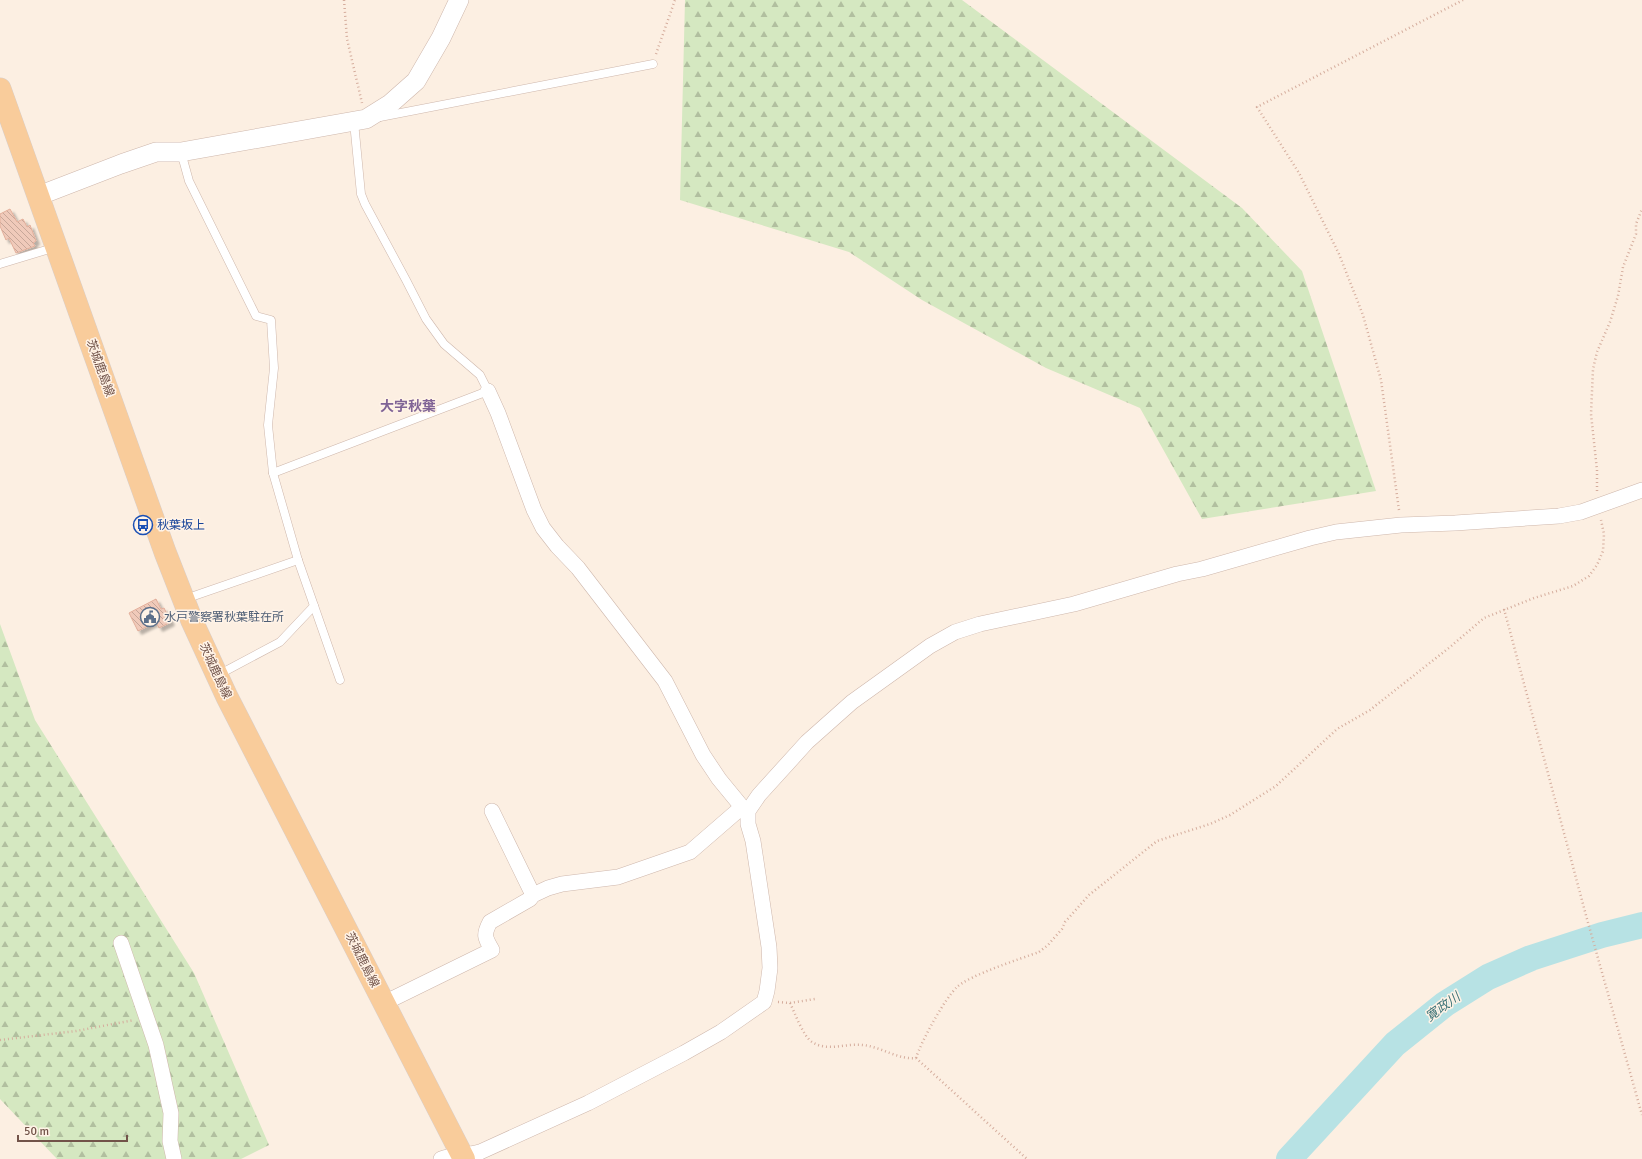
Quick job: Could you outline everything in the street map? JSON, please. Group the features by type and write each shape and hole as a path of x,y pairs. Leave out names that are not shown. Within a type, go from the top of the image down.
{"main road":[{"name":"茨城鹿島線","path":"0,89 183,600 217,675 463,1157"}],"street":[{"path":"38,196 156,152 180,152 360,121 390,104 416,81 441,38 459,0"},
{"path":"441,1159 463,1157 480,1152 588,1103 721,1032 764,1002 768,991 770,968 769,947 753,841 745,809 719,779 703,754 665,681 578,568 557,546 543,528 534,510 498,413 488,391"},
{"path":"384,1002 492,950 485,938 490,922 548,888 562,884 618,877 690,852 745,809 807,742 852,702 930,646 955,632 980,624 1074,604 1177,574 1253,556 1310,538 1336,532 1401,525 1559,516 1580,512 1642,490"},
{"path":"492,811 534,895"},
{"path":"121,943 156,1045 171,1112 170,1141 174,1159"}],"lane":[{"path":"273,473 488,391 480,375 444,344 426,319 365,204 361,194 360,121 653,64"},
{"path":"180,152 189,181 256,316 271,320 274,368 268,425 273,473 298,560 340,680"},
{"path":"0,264 57,247"},
{"path":"183,600 298,560"},
{"path":"217,675 280,642 314,606"}],"path":[{"path":"344,0 347,39 360,121"},
{"path":"653,64 675,0"},
{"path":"1401,525 1381,380 1363,315 1339,254 1299,173 1257,107 1463,0"},
{"path":"916,1058 923,1042 957,987 972,978 1039,952 1048,945 1062,929 1065,922 1089,895 1157,841 1210,824 1230,815 1276,786 1337,729 1370,710 1450,647 1484,618 1504,609 1573,586 1589,576 1597,565 1603,552 1604,534 1598,506 1597,470 1591,414 1593,369 1597,352 1610,322 1616,302 1623,267 1636,234 1636,224 1642,209"},
{"path":"1504,609 1587,919 1642,1115"},
{"path":"764,1002 790,1003 815,999"},
{"path":"790,1003 810,1041 820,1047 863,1045 907,1059 916,1058 1026,1159"},
{"path":"0,1040 76,1031 147,1016"}],"green space":[{"path":"685,0 962,0 1242,208 1302,271 1376,491 1202,519 1140,408 1046,368 922,300 849,252 680,200"},
{"path":"0,624 35,720 194,973 269,1145 241,1159 57,1159 0,1099"}],"building":[{"path":"10,209 17,222 23,219 27,227 30,225 36,241 33,243 35,246 16,253 9,238 6,240 0,226 0,214"},
{"name":"水戸警察署秋葉駐在所","path":"156,599 161,609 164,608 171,622 159,628 156,622 138,631 129,613"}],"waterway":[{"name":"寛政川","path":"1289,1159 1395,1044 1445,1004 1488,977 1531,958 1602,935 1642,925"}],"place":[{"name":"秋葉坂上","path":"143,525"},
{"name":"水戸警察署秋葉駐在所","path":"150,617"}],"district":[{"name":"大字秋葉","path":"408,406"}]}
